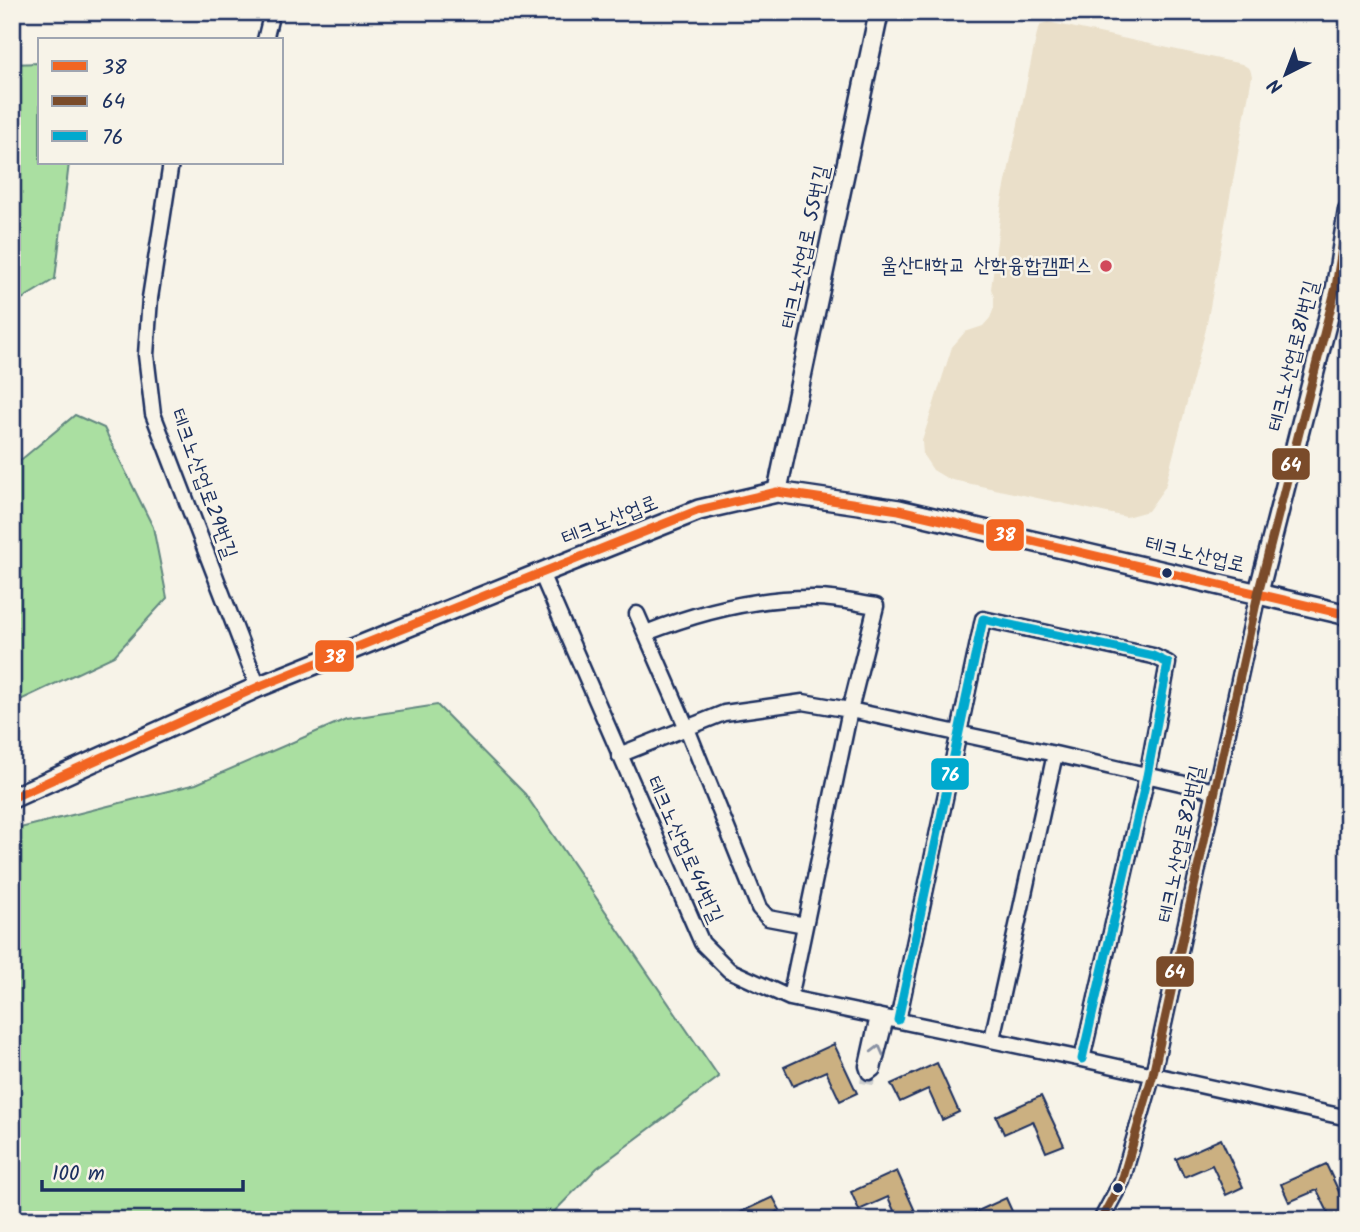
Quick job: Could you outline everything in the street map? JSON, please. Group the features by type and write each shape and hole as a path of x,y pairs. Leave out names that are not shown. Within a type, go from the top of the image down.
{"main road":[{"name":"테크노산업로","path":"12,798 258,687 541,573 699,510 777,492 900,510 1348,615"}],"street":[{"path":"266,38 272,12"},
{"name":"테크노산업로 55번길","path":"777,492 879,12"},
{"name":"테크노산업로29번길","path":"171,164 150,298 146,355 153,414 258,687"},
{"name":"테크노산업로81번길","path":"1258,594 1336,287 1348,210"},
{"name":"테크노산업로44번길","path":"541,573 702,943 729,970 790,998 1348,1118"},
{"name":"테크노산업로82번길","path":"1101,1220 1122,1181 1153,1074 1258,594"},
{"path":"646,633 694,614 758,602 817,598 876,606 850,710 790,998"},
{"path":"638,614 687,726 759,908 768,918 805,925"},
{"path":"887,1018 960,735 983,619 1140,653 1168,663 1147,776 1082,1059"},
{"path":"619,755 724,713 803,702 1055,754 1215,791"},
{"path":"992,1040 1055,754"}],"shaded area":[{"name":"울산대학교 산학융합캠퍼스","path":"1048,22 1242,64 1250,69 1252,76 1206,329 1165,487 1148,511 1126,517 948,479 933,470 923,455 922,441 952,347 965,332 983,326 994,308 991,289 1002,201 1037,33 1041,24"}],"green space":[{"path":"38,63 38,164 69,164 55,279 12,305 12,64"},
{"path":"75,415 104,428 153,527 167,598 114,656 12,704 12,464 22,459"},
{"path":"437,705 525,794 719,1077 597,1168 546,1220 12,1220 12,830 196,784 346,719"}],"building":[{"path":"834,1044 857,1093 840,1101 826,1071 793,1086 784,1067"},
{"path":"937,1063 959,1112 942,1120 928,1089 900,1102 891,1084"},
{"path":"1041,1096 1064,1145 1046,1152 1033,1121 1004,1134 996,1116"},
{"path":"1221,1139 1243,1187 1226,1195 1212,1165 1184,1177 1176,1159"},
{"path":"1326,1164 1348,1211 1332,1220 1317,1190 1289,1202 1281,1184"},
{"path":"897,1171 919,1220 898,1220 888,1197 859,1210 851,1192"},
{"path":"773,1197 780,1210 760,1220 724,1220"},
{"path":"1006,1198 1016,1220 958,1220"}],"tunnel":[{"path":"867,1084 869,1072"}],"transit line":[{"name":"64","path":"1101,1220 1122,1181 1153,1074 1258,594 1336,287 1348,210"},
{"name":"38","path":"12,798 258,687 541,573 699,510 777,492 899,510 1348,615"},
{"name":"76","path":"898,1020 983,619 1153,656 1168,663 1147,776 1082,1059"}],"place":[{"name":"울산대학교 산학융합캠퍼스","path":"1106,266"}]}
